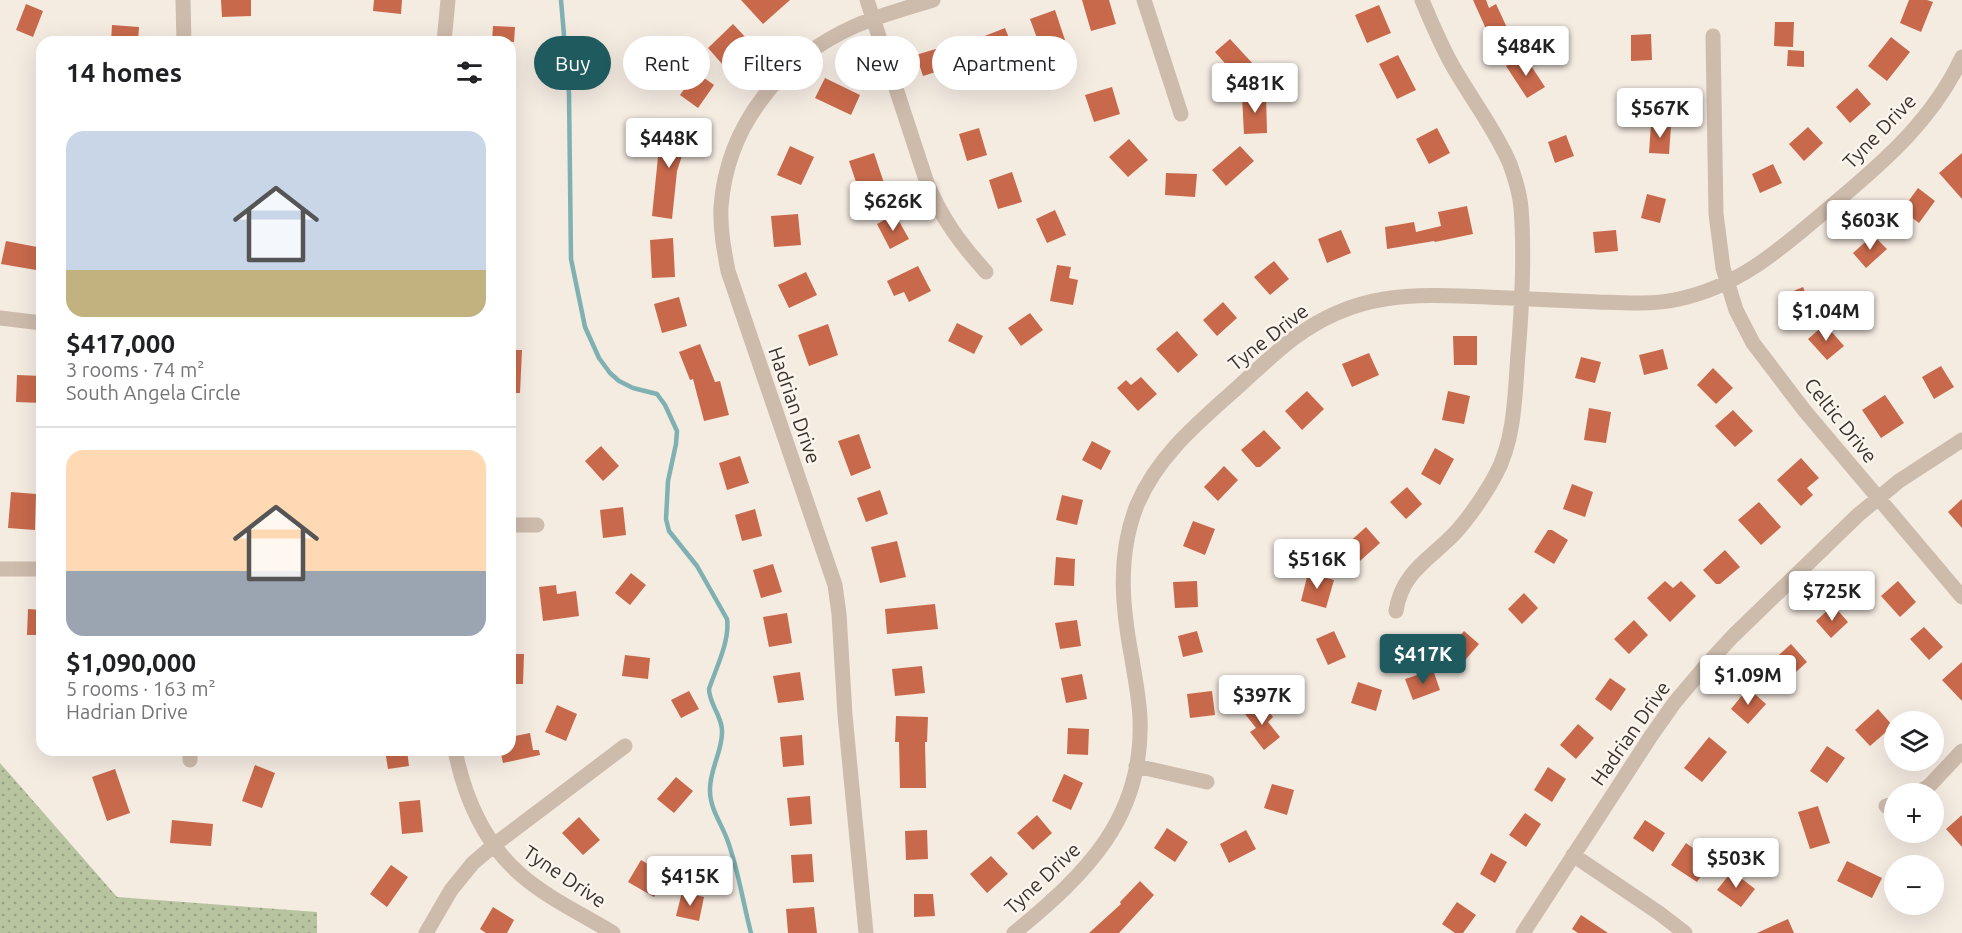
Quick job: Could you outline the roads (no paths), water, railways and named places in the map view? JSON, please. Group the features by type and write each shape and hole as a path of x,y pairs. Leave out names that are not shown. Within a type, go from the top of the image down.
{"street":[{"path":"183,0 184,36"},
{"path":"445,36 448,0"},
{"path":"867,0 935,203 954,234 986,272"},
{"name":"Hadrian Drive","path":"866,933 835,585 728,271 721,228 721,208 726,174 735,144 760,102 789,68 837,35 873,19 933,0"},
{"path":"1144,0 1181,114"},
{"path":"1396,611 1398,595 1404,584 1455,532 1496,475 1503,459 1514,401 1522,299 1521,207 1515,178 1500,144 1449,59 1422,0"},
{"name":"Celtic Drive","path":"1713,36 1716,214 1719,251 1736,310 1753,343 1804,410 1962,597"},
{"name":"Tyne Drive","path":"1014,933 1081,873 1098,854 1110,837 1132,788 1140,743 1140,721 1124,616 1124,556 1127,537 1138,503 1162,459 1204,417 1285,346 1312,326 1357,304 1408,295 1640,304 1679,300 1727,283 1751,271 1773,255 1881,164 1920,124 1947,86 1962,57"},
{"path":"0,318 36,322"},
{"name":"Hadrian Drive","path":"1523,933 1675,702 1708,663 1783,587 1878,497 1962,440"},
{"path":"516,525 537,525"},
{"path":"0,569 36,569"},
{"path":"426,933 463,874 494,845 625,746"},
{"path":"1932,783 1962,751"},
{"name":"Tyne Drive","path":"457,756 468,797 478,819 506,861 528,880 613,933"},
{"path":"1136,766 1207,782"},
{"path":"1574,855 1685,933"}],"waterway":[{"path":"561,0 569,94 571,259 585,327 599,358 619,381 633,388 657,394 665,405 677,431 668,481 666,519 669,531 697,566 727,619 724,645 709,689 722,727 720,747 711,776 710,797 734,862 751,933"}]}
